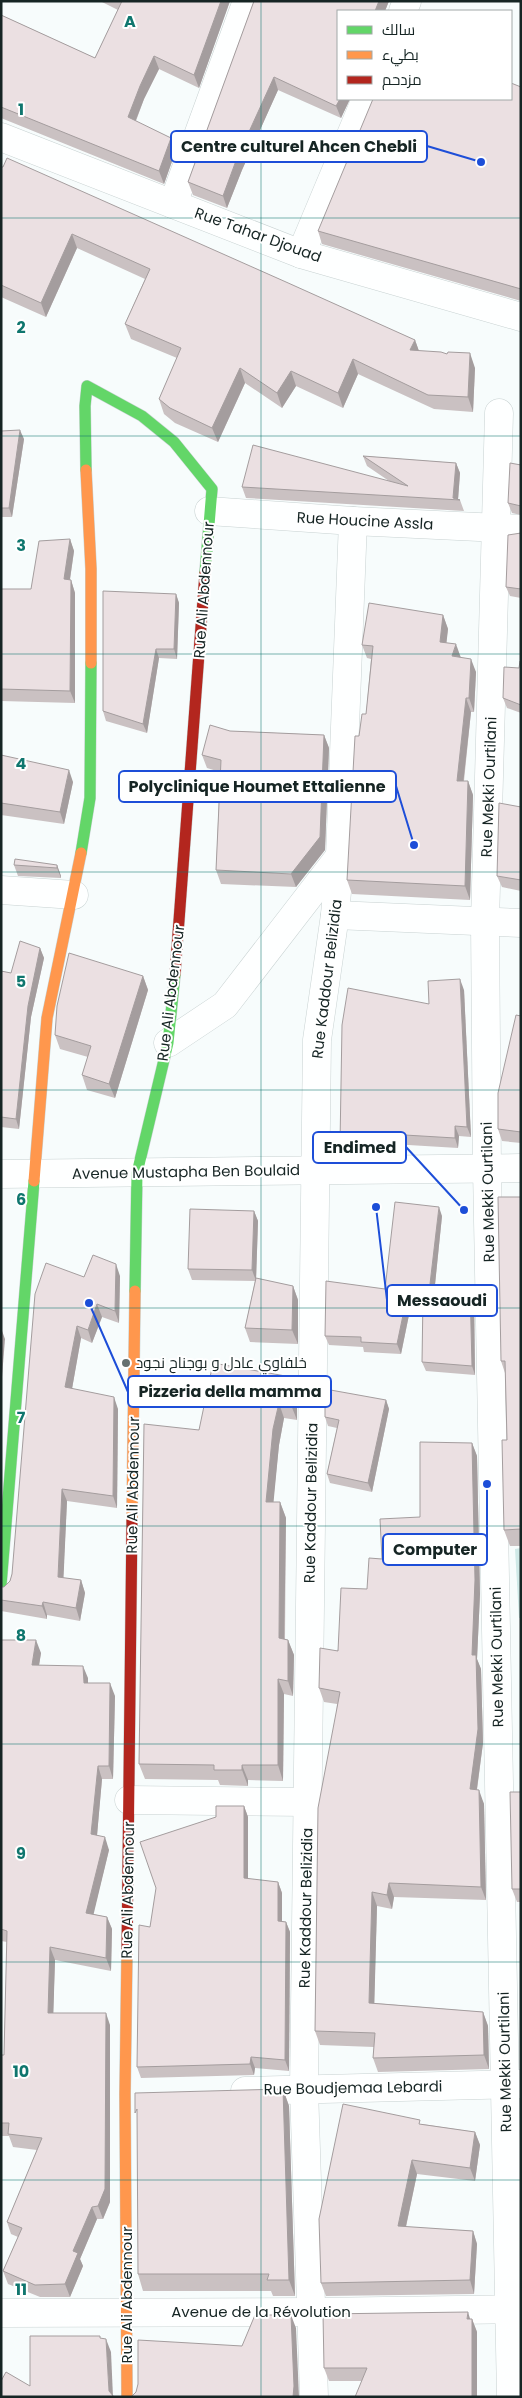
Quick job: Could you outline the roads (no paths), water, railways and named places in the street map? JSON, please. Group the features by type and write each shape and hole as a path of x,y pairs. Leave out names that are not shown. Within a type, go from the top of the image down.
{"street":[{"path":"173,204 247,1"},
{"path":"301,254 366,100"},
{"name":"Rue Tahar Djouad","path":"1,137 301,254 521,317"},
{"path":"1,1585 48,1018 74,895 90,798 91,589 86,471 85,406 87,386 142,416 174,442 210,500"},
{"name":"Rue Mekki Ourtilani","path":"499,413 509,528 485,922 487,1169 513,2084 514,2310 511,2397"},
{"name":"Rue Houcine Assla","path":"210,500 353,521 509,528"},
{"name":"Rue Ali Abdennour","path":"127,2397 127,2311 135,2093 129,1800 137,1173 168,1043 184,884 210,500"},
{"name":"Rue Kaddour Belizidia","path":"314,2397 313,2312 304,2089 317,1040 335,915 340,856 353,521"},
{"path":"168,1043 225,1005 340,856"},
{"path":"1,890 74,895"},
{"path":"335,915 521,922"},
{"name":"Avenue Mustapha Ben Boulaid","path":"1,1174 521,1168"},
{"path":"129,1800 308,1802"},
{"name":"Rue Boudjemaa Lebardi","path":"225,2091 513,2084"},
{"name":"Avenue de la Révolution","path":"1,2313 514,2310"}],"place":[{"name":"Centre culturel Ahcen Chebli","path":"481,162"},
{"name":"Polyclinique Houmet Ettalienne","path":"414,845"},
{"name":"Messaoudi","path":"376,1207"},
{"name":"Endimed","path":"464,1210"},
{"name":"Pizzeria della mamma","path":"89,1303"},
{"name":"خلفاوي عادل و بوجناح نجود","path":"126,1363"},
{"name":"Computer","path":"487,1484"}]}
